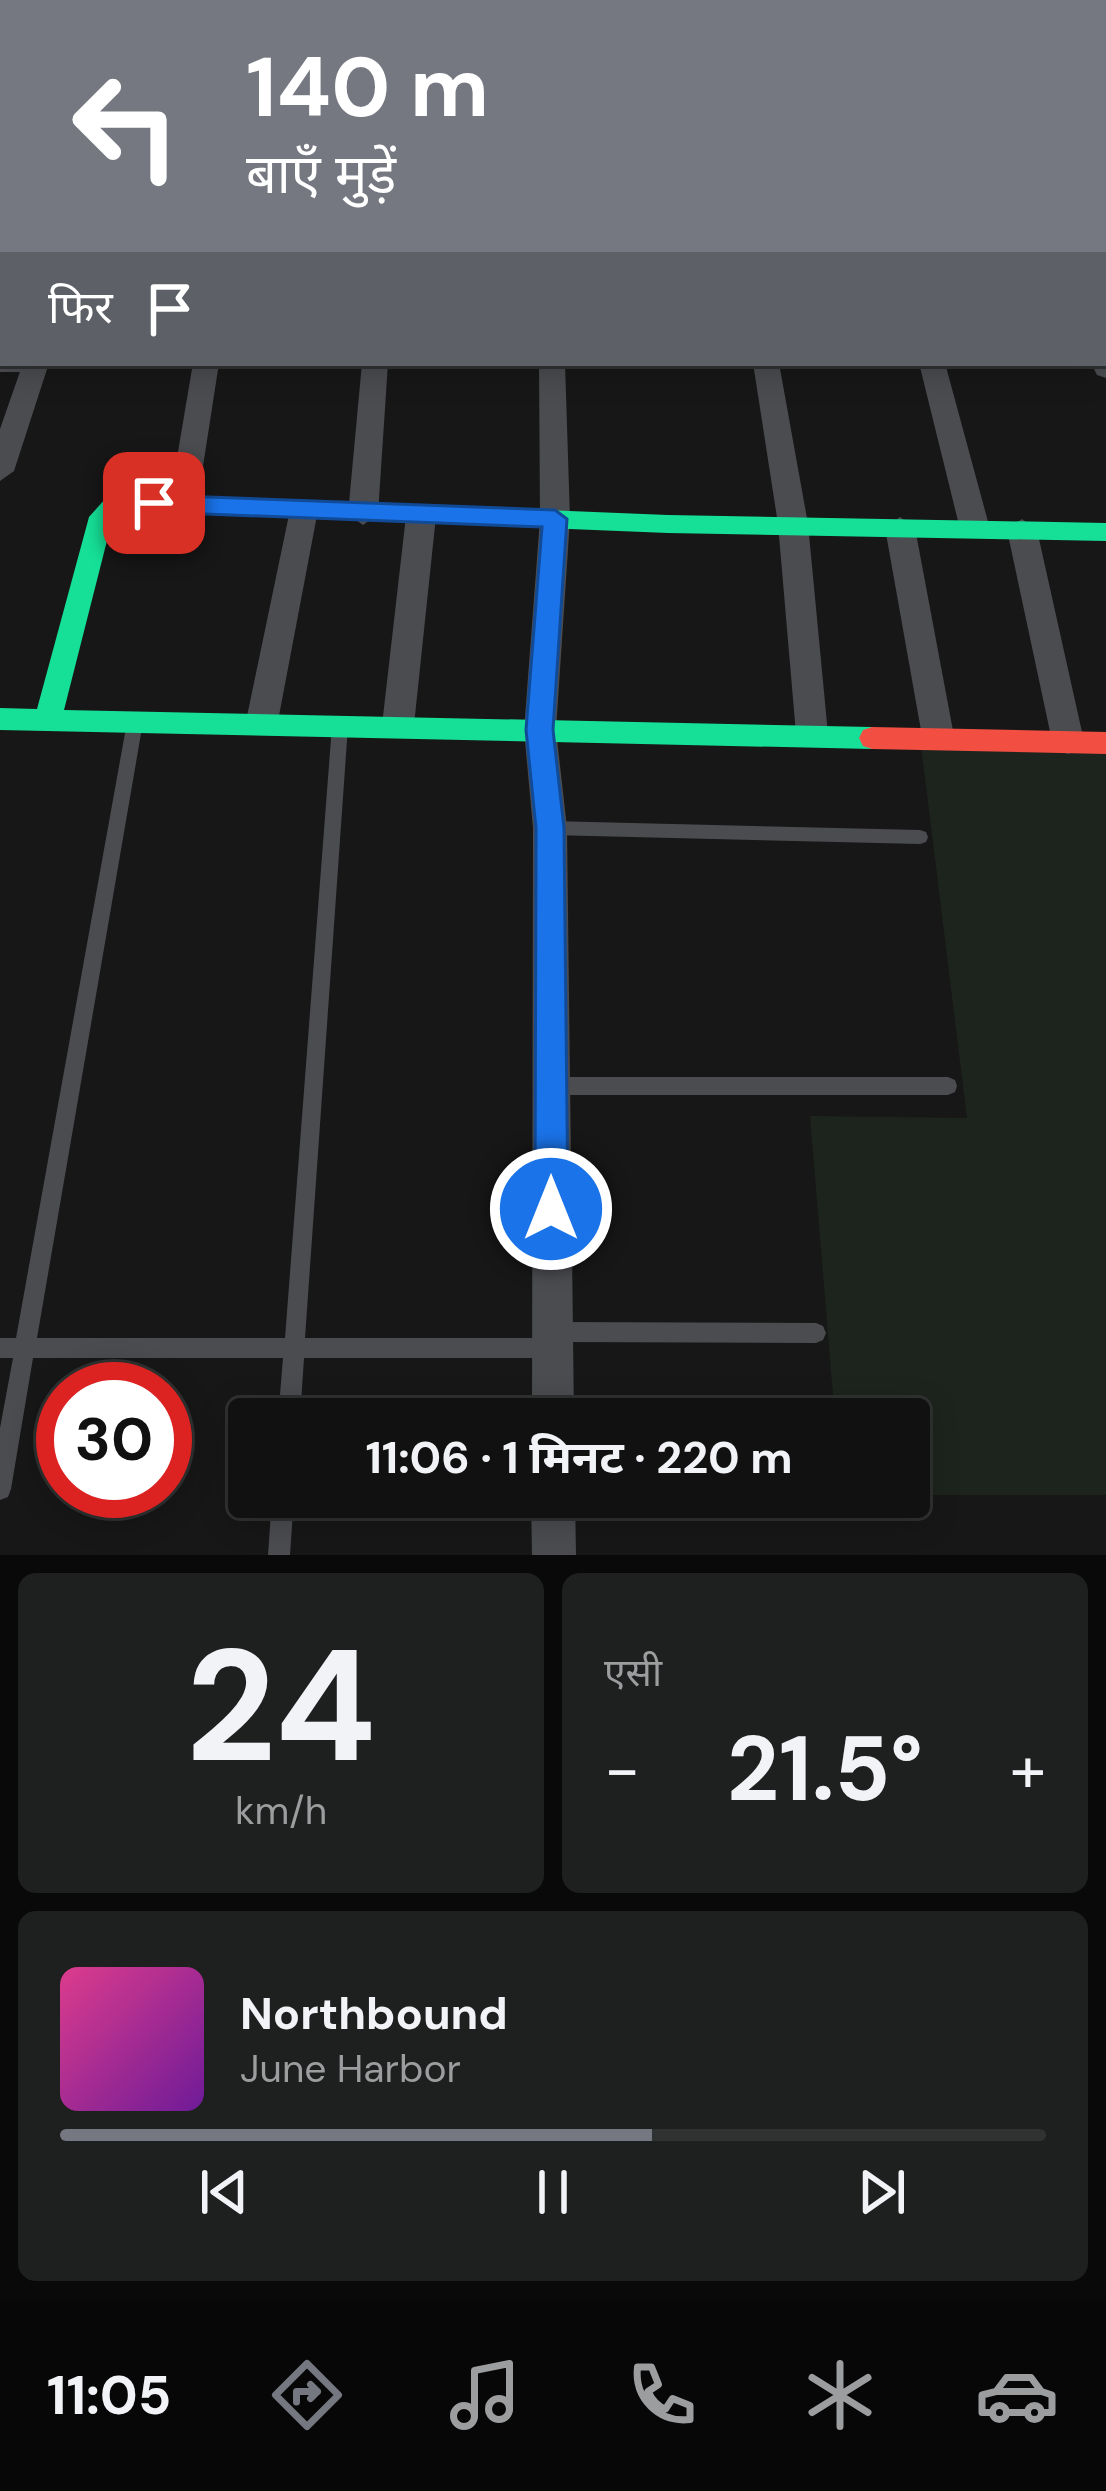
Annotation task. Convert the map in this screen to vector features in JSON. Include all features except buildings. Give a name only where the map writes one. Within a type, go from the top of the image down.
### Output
[{"type":"street","points":[[0,471],[36,366]]},
{"type":"street","points":[[182,505],[205,366]]},
{"type":"street","points":[[363,514],[375,366]]},
{"type":"street","points":[[552,366],[555,519],[539,730],[550,828],[553,1398]]},
{"type":"street","points":[[767,366],[793,524],[812,734]]},
{"type":"street","points":[[933,366],[974,529]]},
{"type":"street","points":[[48,719],[101,517],[114,504],[124,502],[421,516],[1106,532]]},
{"type":"street","points":[[262,722],[304,510]]},
{"type":"street","points":[[398,725],[421,516]]},
{"type":"street","points":[[900,528],[938,736]]},
{"type":"street","points":[[1022,530],[1068,741]]},
{"type":"street","points":[[0,719],[1106,743]]},
{"type":"street","points":[[554,1518],[554,1555]]},
{"type":"lane","points":[[0,1489],[135,722]]},
{"type":"lane","points":[[290,1398],[340,724]]},
{"type":"lane","points":[[550,828],[920,837]]},
{"type":"lane","points":[[551,1086],[947,1086]]},
{"type":"lane","points":[[0,1348],[293,1349],[816,1333]]},
{"type":"lane","points":[[280,1555],[283,1518]]},
{"type":"shaded area","points":[[920,737],[1106,743],[1106,1495],[930,1495],[930,1398],[833,1398],[810,1116],[967,1118]]},
{"type":"traffic: fast","points":[[48,719],[101,517],[114,504],[124,502],[668,524],[1106,532]]},
{"type":"traffic: fast","points":[[0,719],[872,738]]},
{"type":"traffic: jam","points":[[872,738],[1106,743]]},
{"type":"route","points":[[154,503],[555,519],[539,730],[550,828],[551,1209]]}]
